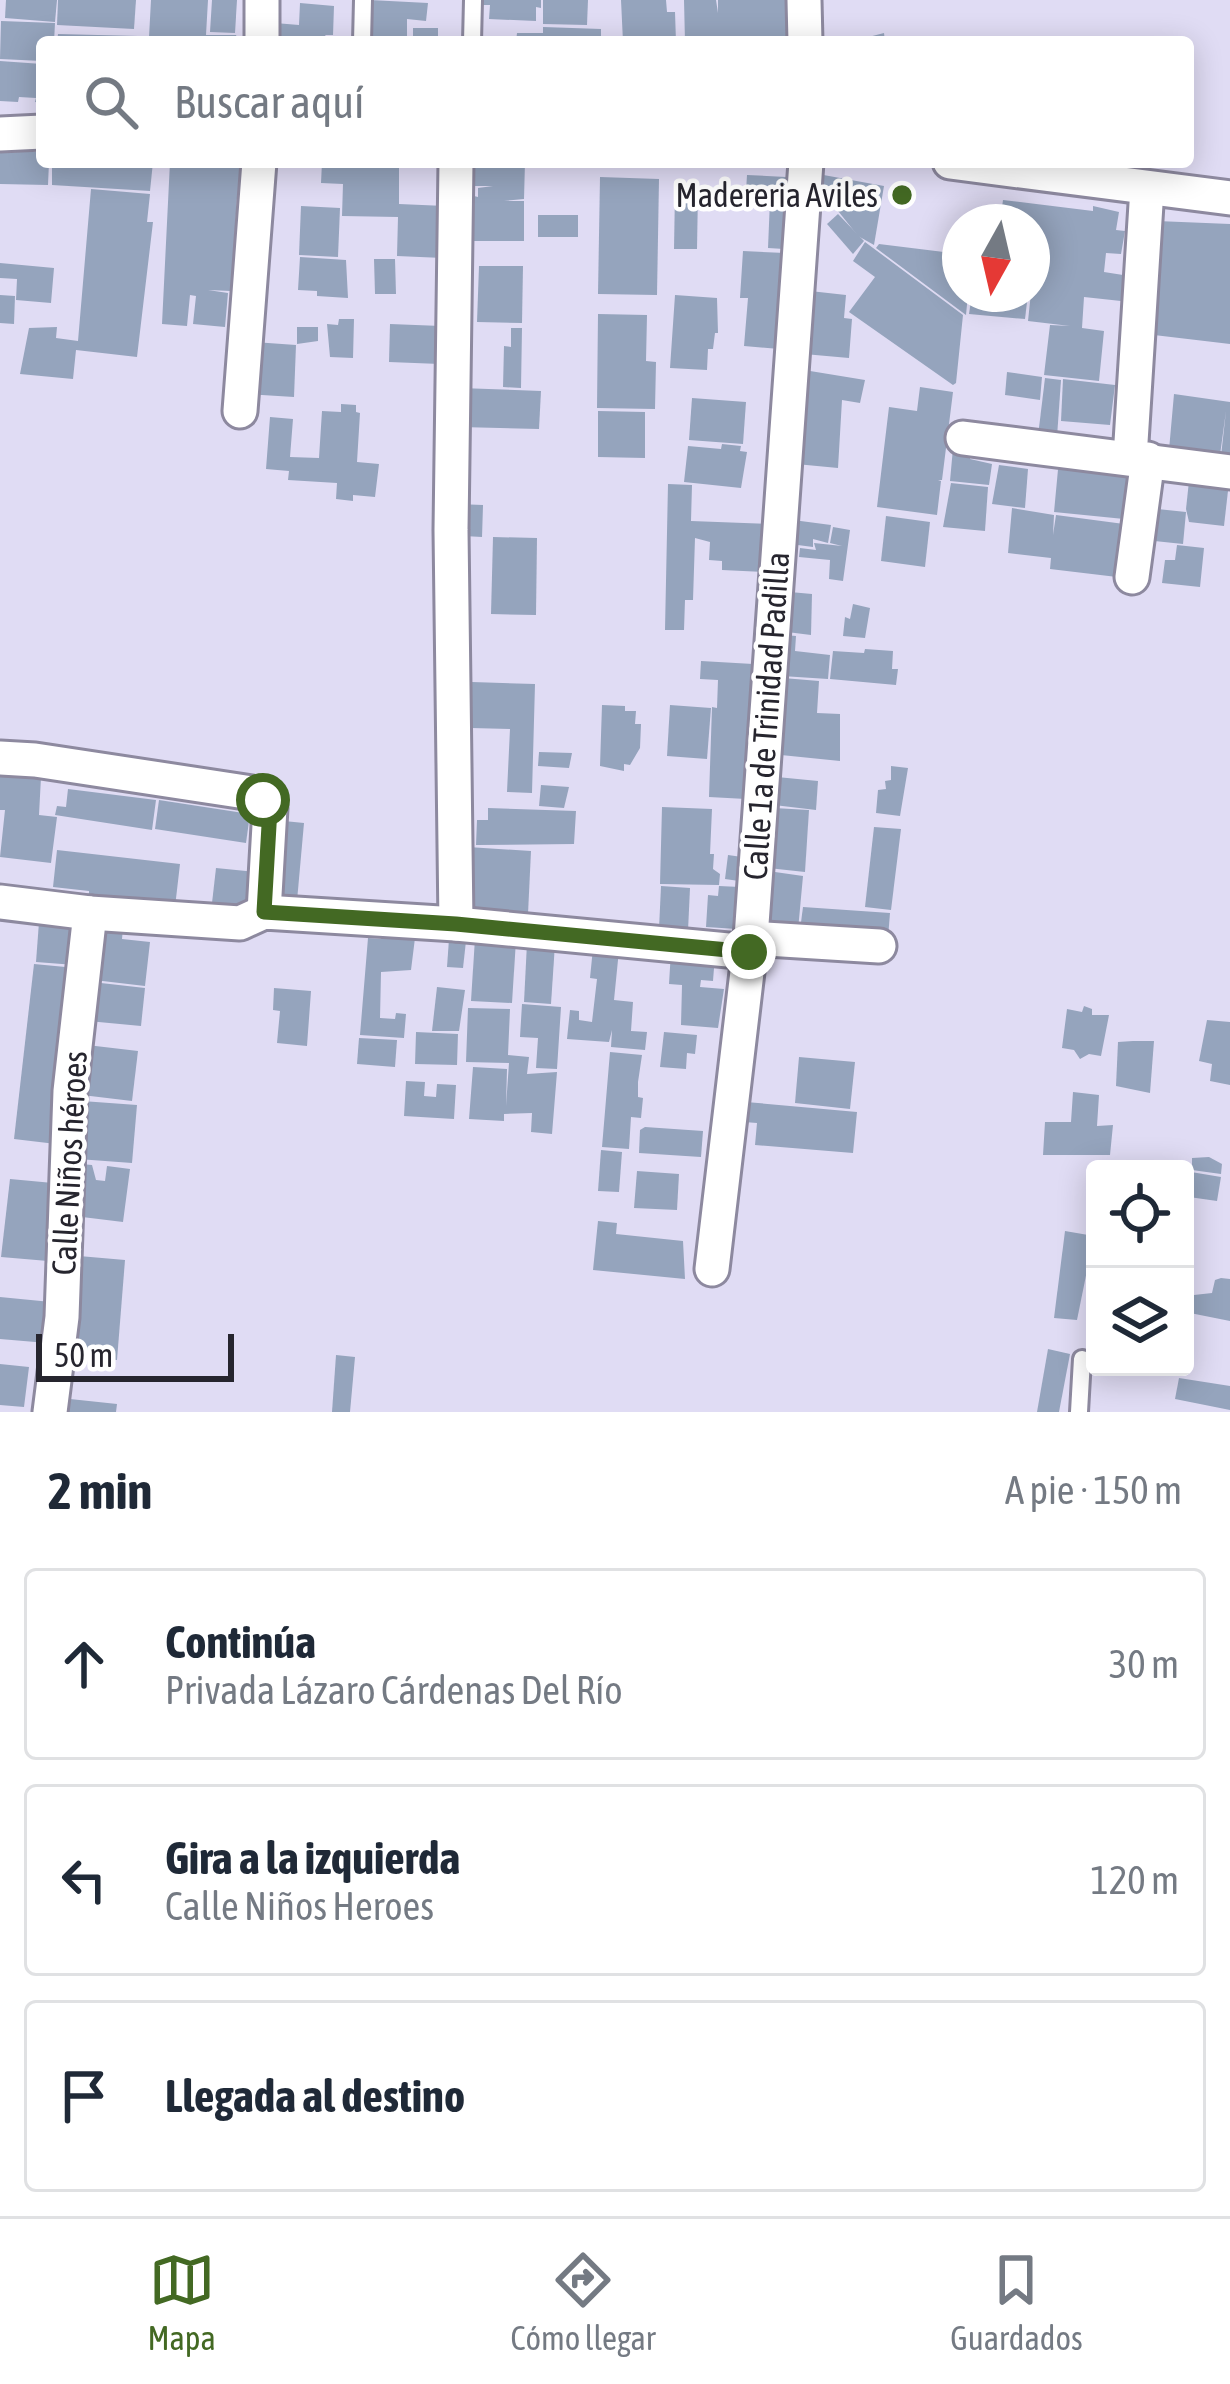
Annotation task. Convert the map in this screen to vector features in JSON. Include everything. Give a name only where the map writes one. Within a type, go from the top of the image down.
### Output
[{"type":"street","points":[[262,0],[262,36]]},
{"type":"street","points":[[804,0],[805,36]]},
{"type":"street","points":[[0,134],[36,132]]},
{"type":"street","points":[[240,412],[259,168]]},
{"type":"street","points":[[456,168],[451,530],[456,924]]},
{"type":"street","name":"Calle 1a de Trinidad Padilla","points":[[712,1269],[750,945],[806,168]]},
{"type":"street","points":[[995,168],[1230,198]]},
{"type":"street","points":[[1132,577],[1147,188]]},
{"type":"street","points":[[963,438],[1230,472]]},
{"type":"street","points":[[0,758],[251,793],[270,808],[264,912]]},
{"type":"street","points":[[0,902],[239,923],[264,912],[750,945],[879,946]]},
{"type":"street","name":"Calle Niños héroes","points":[[50,1412],[62,1317],[70,1091],[90,913]]},
{"type":"lane","points":[[362,36],[363,0]]},
{"type":"lane","points":[[472,36],[473,0]]},
{"type":"lane","points":[[1079,1412],[1082,1359]]},
{"type":"building","points":[[6,0],[57,0],[55,22],[5,18]]},
{"type":"building","points":[[58,0],[136,0],[134,29],[57,25]]},
{"type":"building","points":[[151,0],[208,0],[206,35],[236,36],[149,36]]},
{"type":"building","points":[[212,0],[237,0],[235,33],[210,32]]},
{"type":"building","points":[[370,0],[428,3],[426,21],[407,19],[407,36],[369,36]]},
{"type":"building","points":[[482,0],[541,0],[541,8],[536,7],[536,21],[489,19],[490,5],[482,5]]},
{"type":"building","points":[[543,0],[588,0],[587,25],[543,24]]},
{"type":"building","points":[[621,0],[666,0],[667,12],[675,12],[676,36],[623,36]]},
{"type":"building","points":[[684,0],[716,0],[718,13],[718,0],[791,0],[790,36],[685,36]]},
{"type":"building","points":[[300,3],[334,6],[333,35],[274,36],[275,23],[299,25]]},
{"type":"building","points":[[1,21],[55,23],[54,36],[36,36],[36,61],[0,59]]},
{"type":"building","points":[[543,27],[601,29],[601,36],[517,36],[543,33]]},
{"type":"building","points":[[413,28],[438,28],[438,36],[413,36]]},
{"type":"building","points":[[0,61],[36,64],[36,98],[0,101]]},
{"type":"building","points":[[0,151],[36,152],[36,168],[49,168],[48,185],[0,184]]},
{"type":"building","points":[[52,168],[152,168],[150,191],[52,185]]},
{"type":"building","points":[[170,168],[249,168],[246,199],[237,198],[231,291],[208,290],[228,293],[225,327],[193,324],[196,296],[190,295],[187,326],[162,324]]},
{"type":"building","points":[[322,168],[399,168],[399,204],[445,206],[443,258],[397,256],[398,217],[342,216],[343,184],[321,183]]},
{"type":"building","points":[[464,168],[525,168],[524,199],[504,201],[524,201],[524,241],[473,241],[474,196],[478,197],[478,188],[493,186],[463,186]]},
{"type":"building","points":[[807,172],[884,186],[874,245],[858,236]]},
{"type":"building","points":[[747,175],[786,177],[785,195],[746,192]]},
{"type":"building","points":[[600,177],[659,179],[657,295],[598,294]]},
{"type":"building","points":[[91,189],[150,194],[147,222],[153,222],[137,357],[76,350],[73,379],[20,374],[29,328],[57,327],[56,338],[78,341]]},
{"type":"building","points":[[675,191],[698,192],[697,249],[674,249]]},
{"type":"building","points":[[770,200],[786,201],[784,249],[768,248]]},
{"type":"building","points":[[301,206],[340,208],[338,257],[299,255]]},
{"type":"building","points":[[1050,206],[1093,211],[1093,206],[1119,212],[1116,230],[1125,231],[1121,254],[1106,253],[1104,272],[1123,275],[1121,301],[1084,297],[1082,328],[1104,331],[1099,381],[1044,375],[1050,325],[1070,326],[1028,321],[1029,312],[1050,312]]},
{"type":"building","points":[[838,214],[864,241],[853,254],[827,224]]},
{"type":"building","points":[[538,215],[578,215],[578,237],[538,237]]},
{"type":"building","points":[[1157,221],[1230,224],[1230,344],[1154,335]]},
{"type":"building","points":[[865,242],[942,299],[942,312],[963,315],[956,383],[849,312],[875,277],[853,261]]},
{"type":"building","points":[[879,244],[942,252],[942,297],[876,248]]},
{"type":"building","points":[[743,251],[785,253],[779,349],[744,346],[748,298],[740,298]]},
{"type":"building","points":[[300,257],[346,260],[348,298],[298,290]]},
{"type":"building","points":[[374,259],[395,259],[396,294],[375,294]]},
{"type":"building","points":[[0,263],[54,268],[51,303],[16,300],[17,279],[0,278]]},
{"type":"building","points":[[479,266],[523,266],[522,323],[477,322]]},
{"type":"building","points":[[810,291],[846,295],[844,318],[852,319],[849,358],[804,354]]},
{"type":"building","points":[[0,295],[15,296],[14,324],[0,323]]},
{"type":"building","points":[[675,295],[717,298],[718,333],[713,349],[708,349],[707,370],[670,368]]},
{"type":"building","points":[[969,312],[1026,312],[1025,319]]},
{"type":"building","points":[[598,314],[647,315],[646,361],[656,362],[655,409],[597,408]]},
{"type":"building","points":[[339,319],[354,319],[353,358],[330,357],[327,324],[338,325]]},
{"type":"building","points":[[390,324],[441,326],[440,364],[389,362]]},
{"type":"building","points":[[297,327],[318,327],[318,341],[297,344]]},
{"type":"building","points":[[511,328],[522,328],[521,388],[503,387],[504,346],[511,347]]},
{"type":"building","points":[[254,342],[296,345],[294,397],[248,394]]},
{"type":"building","points":[[804,370],[865,380],[860,403],[842,400],[838,468],[796,464]]},
{"type":"building","points":[[1007,372],[1042,377],[1040,400],[1005,395]]},
{"type":"building","points":[[1045,378],[1061,380],[1057,437],[1038,436]]},
{"type":"building","points":[[1063,379],[1115,385],[1110,425],[1061,421]]},
{"type":"building","points":[[920,387],[953,392],[937,515],[877,507],[889,407],[917,411]]},
{"type":"building","points":[[460,388],[541,391],[539,429],[460,427]]},
{"type":"building","points":[[1174,394],[1230,402],[1230,457],[1221,456],[1226,411],[1220,455],[1169,450]]},
{"type":"building","points":[[692,398],[746,402],[743,444],[689,440]]},
{"type":"building","points":[[341,404],[356,405],[360,413],[357,462],[379,464],[375,497],[336,499],[337,483],[288,480],[289,471],[266,469],[270,417],[293,419],[290,457],[319,458],[322,411],[341,412]]},
{"type":"building","points":[[598,411],[645,412],[645,458],[598,457]]},
{"type":"building","points":[[722,444],[741,446],[740,451],[747,452],[741,488],[684,482],[688,446],[721,449]]},
{"type":"building","points":[[953,448],[972,451],[970,459],[992,464],[989,485],[950,481]]},
{"type":"building","points":[[1059,459],[1130,468],[1124,519],[1054,512]]},
{"type":"building","points":[[999,465],[1028,469],[1025,508],[992,504]]},
{"type":"building","points":[[1189,481],[1229,482],[1224,526],[1189,522]]},
{"type":"building","points":[[951,483],[988,487],[985,531],[943,527]]},
{"type":"building","points":[[668,484],[692,485],[691,521],[768,524],[766,572],[722,570],[722,561],[709,560],[710,542],[695,538],[693,600],[685,600],[684,630],[665,630]]},
{"type":"building","points":[[457,504],[483,505],[482,537],[464,536]]},
{"type":"building","points":[[1012,508],[1054,515],[1053,535],[1056,515],[1124,524],[1117,577],[1050,569],[1051,558],[1008,553]]},
{"type":"building","points":[[1148,508],[1186,512],[1183,544],[1145,540]]},
{"type":"building","points":[[886,516],[930,522],[925,567],[881,561]]},
{"type":"building","points":[[793,520],[831,525],[828,543],[813,539],[813,547],[790,544]]},
{"type":"building","points":[[833,527],[850,530],[843,581],[829,579],[830,560],[799,557],[800,548],[816,550],[814,543],[842,546],[830,543]]},
{"type":"building","points":[[493,537],[537,538],[536,615],[491,614]]},
{"type":"building","points":[[1177,545],[1204,548],[1200,587],[1162,583],[1165,560],[1175,560]]},
{"type":"building","points":[[790,592],[812,594],[811,635],[787,632]]},
{"type":"building","points":[[853,604],[870,608],[865,638],[843,636],[845,617],[850,619]]},
{"type":"building","points":[[785,635],[796,636],[795,651],[830,655],[828,679],[782,676]]},
{"type":"building","points":[[865,649],[893,651],[896,685],[830,679],[833,651],[864,653]]},
{"type":"building","points":[[701,661],[753,664],[746,799],[709,797],[712,707],[717,708],[718,680],[700,679]]},
{"type":"building","points":[[783,678],[819,681],[817,713],[840,714],[840,761],[781,755]]},
{"type":"building","points":[[472,682],[535,684],[532,793],[507,792],[510,729],[471,728]]},
{"type":"building","points":[[602,705],[636,711],[635,724],[641,724],[640,748],[630,765],[624,764],[624,771],[600,766]]},
{"type":"building","points":[[670,705],[711,708],[707,759],[667,756]]},
{"type":"building","points":[[539,752],[572,753],[569,768],[538,766]]},
{"type":"building","points":[[891,766],[908,768],[900,816],[876,813],[878,790],[886,789],[885,781],[891,780]]},
{"type":"building","points":[[0,774],[41,777],[39,815],[57,817],[51,863],[0,857],[5,810],[0,810]]},
{"type":"building","points":[[777,777],[818,781],[816,810],[774,805]]},
{"type":"building","points":[[541,785],[569,787],[564,808],[539,806]]},
{"type":"building","points":[[68,789],[156,800],[152,830],[55,815],[57,806],[66,807]]},
{"type":"building","points":[[159,800],[250,814],[246,843],[155,829]]},
{"type":"building","points":[[662,807],[712,809],[710,854],[714,854],[713,869],[720,874],[719,885],[660,884]]},
{"type":"building","points":[[488,808],[576,811],[574,844],[476,845],[477,820],[488,820]]},
{"type":"building","points":[[774,808],[809,810],[805,872],[768,868]]},
{"type":"building","points":[[284,821],[304,823],[297,901],[277,899]]},
{"type":"building","points":[[874,827],[901,829],[891,910],[865,907]]},
{"type":"building","points":[[468,847],[531,851],[528,914],[464,917]]},
{"type":"building","points":[[57,850],[180,864],[175,907],[89,897],[89,891],[53,887]]},
{"type":"building","points":[[728,855],[742,857],[739,881],[725,879]]},
{"type":"building","points":[[216,868],[256,872],[253,908],[212,903]]},
{"type":"building","points":[[768,871],[803,876],[798,930],[765,928]]},
{"type":"building","points":[[661,886],[690,888],[688,931],[659,929]]},
{"type":"building","points":[[719,886],[740,887],[737,929],[706,927],[708,895],[718,896]]},
{"type":"building","points":[[803,907],[890,913],[888,938],[800,930]]},
{"type":"building","points":[[39,922],[79,926],[75,965],[36,962]]},
{"type":"building","points":[[100,926],[123,928],[122,939],[150,942],[145,986],[94,980]]},
{"type":"building","points":[[382,934],[415,938],[411,970],[381,972],[380,1018],[406,1014],[404,1038],[360,1035],[368,938],[381,939]]},
{"type":"building","points":[[475,938],[516,940],[512,1003],[471,1001]]},
{"type":"building","points":[[449,939],[466,941],[463,968],[447,967]]},
{"type":"building","points":[[527,943],[555,944],[551,1004],[524,1002]]},
{"type":"building","points":[[593,948],[619,950],[614,1000],[633,1002],[631,1031],[647,1032],[645,1050],[611,1047],[612,1030],[609,1042],[567,1039],[570,1010],[579,1011],[579,1020],[592,1022],[597,979],[590,978]]},
{"type":"building","points":[[671,951],[715,955],[713,981],[701,980],[700,987],[724,989],[718,1028],[681,1025],[682,985],[669,984]]},
{"type":"building","points":[[34,964],[76,968],[56,1144],[14,1139]]},
{"type":"building","points":[[92,982],[145,988],[141,1026],[88,1021]]},
{"type":"building","points":[[437,987],[465,990],[459,1031],[432,1031]]},
{"type":"building","points":[[274,988],[311,991],[307,1046],[277,1043],[280,1011],[273,1010]]},
{"type":"building","points":[[522,1004],[561,1007],[557,1069],[536,1068],[538,1038],[520,1037]]},
{"type":"building","points":[[1084,1006],[1092,1009],[1092,1015],[1109,1015],[1101,1056],[1089,1054],[1080,1059],[1074,1050],[1062,1048],[1067,1009],[1082,1012]]},
{"type":"building","points":[[468,1008],[510,1009],[508,1055],[529,1057],[527,1074],[557,1072],[552,1134],[531,1132],[532,1113],[504,1114],[504,1121],[469,1119],[473,1067],[507,1069],[506,1106],[509,1063],[466,1062]]},
{"type":"building","points":[[1207,1020],[1230,1022],[1230,1085],[1210,1081],[1212,1064],[1199,1061]]},
{"type":"building","points":[[416,1032],[458,1034],[457,1065],[415,1064]]},
{"type":"building","points":[[664,1032],[697,1035],[695,1054],[687,1053],[686,1069],[660,1067]]},
{"type":"building","points":[[359,1038],[397,1040],[395,1067],[357,1064]]},
{"type":"building","points":[[1154,1041],[1150,1093],[1116,1086],[1118,1042]]},
{"type":"building","points":[[87,1045],[138,1051],[132,1101],[82,1095]]},
{"type":"building","points":[[610,1052],[642,1055],[641,1118],[631,1117],[629,1149],[602,1147]]},
{"type":"building","points":[[799,1057],[855,1062],[850,1109],[795,1103]]},
{"type":"building","points":[[406,1081],[425,1082],[424,1096],[436,1097],[437,1084],[456,1085],[454,1119],[404,1116]]},
{"type":"building","points":[[1073,1092],[1099,1095],[1097,1126],[1113,1125],[1110,1155],[1043,1155],[1045,1122],[1071,1122]]},
{"type":"building","points":[[82,1101],[137,1105],[132,1163],[78,1159]]},
{"type":"building","points":[[746,1102],[857,1112],[853,1153],[755,1145],[757,1123],[744,1122]]},
{"type":"building","points":[[640,1130],[703,1131],[701,1157],[639,1153]]},
{"type":"building","points":[[601,1150],[622,1152],[619,1192],[598,1191]]},
{"type":"building","points":[[1209,1157],[1222,1164],[1221,1174],[1194,1170],[1192,1158]]},
{"type":"building","points":[[81,1164],[92,1165],[96,1180],[105,1181],[107,1166],[130,1169],[123,1222],[74,1216]]},
{"type":"building","points":[[637,1171],[679,1174],[677,1210],[634,1208]]},
{"type":"building","points":[[1194,1172],[1221,1177],[1217,1201],[1194,1198]]},
{"type":"building","points":[[10,1179],[53,1183],[48,1261],[1,1257]]},
{"type":"building","points":[[598,1221],[617,1223],[616,1234],[683,1241],[685,1279],[593,1270]]},
{"type":"building","points":[[1065,1231],[1086,1235],[1086,1276],[1077,1320],[1054,1318]]},
{"type":"building","points":[[79,1256],[125,1260],[117,1360],[71,1357]]},
{"type":"building","points":[[1230,1279],[1230,1321],[1194,1314],[1194,1295],[1212,1293],[1215,1280]]},
{"type":"building","points":[[0,1297],[51,1302],[47,1343],[0,1339]]},
{"type":"building","points":[[1048,1349],[1070,1354],[1059,1412],[1037,1412]]},
{"type":"building","points":[[336,1355],[355,1357],[350,1412],[332,1412]]},
{"type":"building","points":[[0,1364],[29,1367],[24,1407],[0,1405]]},
{"type":"building","points":[[1179,1378],[1230,1386],[1230,1410],[1175,1399]]},
{"type":"building","points":[[70,1399],[117,1404],[116,1412],[68,1412]]},
{"type":"place","name":"Madereria Aviles","points":[[902,195]]},
{"type":"route","points":[[263,800],[270,808],[264,912],[456,924],[749,952]]}]
